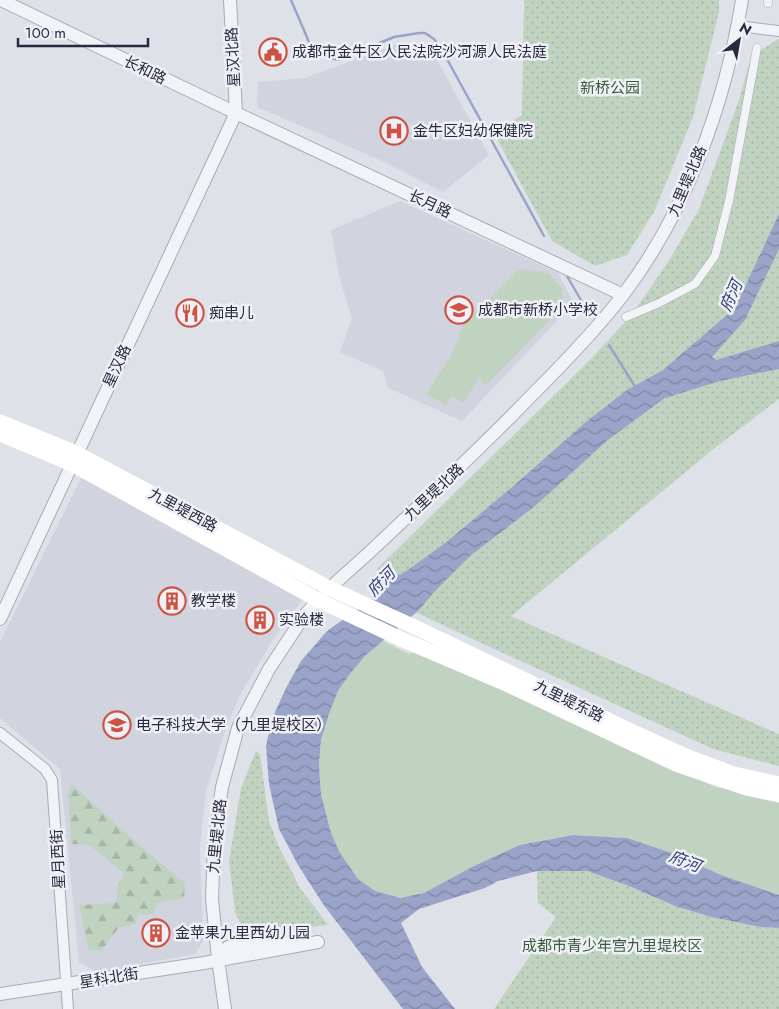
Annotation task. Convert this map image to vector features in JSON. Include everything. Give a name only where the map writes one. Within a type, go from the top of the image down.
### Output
[{"type":"main road","name":"九里堤西路","points":[[0,422],[329,588],[365,603]]},
{"type":"main road","points":[[0,434],[74,459],[318,600],[401,639],[502,682],[678,765],[746,788],[779,795]]},
{"type":"main road","name":"九里堤东路","points":[[365,603],[688,757],[734,774],[779,784]]},
{"type":"street","name":"长和路","points":[[1,0],[236,113]]},
{"type":"street","name":"星汉北路","points":[[230,0],[236,113]]},
{"type":"street","name":"九里堤北路","points":[[225,1009],[212,899],[214,843],[222,787],[238,728],[269,669],[304,616],[318,600],[489,440],[576,350],[623,295],[664,234],[694,172],[722,88],[738,26],[742,0]]},
{"type":"street","points":[[738,26],[779,31]]},
{"type":"street","points":[[626,317],[695,284],[715,256],[729,200],[757,48]]},
{"type":"street","name":"长月路","points":[[236,113],[623,295]]},
{"type":"street","name":"星汉路","points":[[0,619],[236,113]]},
{"type":"street","name":"星月西街","points":[[0,733],[45,769],[52,780],[68,1009]]},
{"type":"street","name":"星科北街","points":[[0,994],[204,963],[255,952],[318,942],[298,937],[228,947],[218,959]]},
{"type":"shaded area","name":"金牛区妇幼保健院","points":[[400,43],[430,47],[489,155],[443,192],[380,160],[257,107],[258,82],[305,78]]},
{"type":"shaded area","name":"成都市新桥小学校","points":[[400,201],[558,273],[574,303],[462,421],[388,388],[383,371],[340,352],[352,318],[339,276],[331,230]]},
{"type":"shaded area","name":"电子科技大学（九里堤校区）","points":[[83,474],[303,599],[274,638],[240,695],[225,731],[206,792],[200,847],[203,941],[195,954],[97,972],[79,962],[60,769],[0,718],[0,642]]},
{"type":"green space","name":"新桥公园","points":[[524,0],[719,0],[719,12],[693,117],[655,210],[627,255],[595,266],[552,241],[494,134],[522,115]]},
{"type":"green space","points":[[778,39],[779,399],[716,447],[511,616],[779,734],[779,766],[713,749],[377,594],[377,569],[590,360],[633,313],[670,259],[699,209],[739,100],[751,57]]},
{"type":"green space","points":[[519,269],[548,273],[562,288],[564,306],[486,385],[479,378],[463,403],[453,396],[446,405],[426,394],[452,354],[463,325]]},
{"type":"green space","points":[[383,641],[409,654],[418,651],[715,787],[779,798],[779,895],[721,875],[672,853],[627,838],[573,835],[520,845],[424,893],[400,898],[374,891],[358,879],[340,853],[331,833],[321,794],[319,765],[321,740],[338,691],[365,656]]},
{"type":"green space","points":[[256,751],[260,754],[269,821],[278,845],[300,888],[328,925],[306,928],[262,929],[241,925],[235,912],[229,861],[241,788]]},
{"type":"green space","points":[[72,784],[137,843],[185,883],[184,898],[157,903],[153,914],[138,915],[136,924],[119,927],[102,950],[89,951],[79,905],[116,903],[118,885],[125,874],[89,845],[71,844],[68,793]]},
{"type":"green space","name":"成都市青少年宫九里堤校区","points":[[537,871],[587,871],[629,886],[675,906],[711,917],[760,927],[779,928],[779,1009],[494,1009],[556,917],[538,903]]},
{"type":"water","name":"府河","points":[[779,214],[779,249],[745,320],[712,357],[716,360],[779,341],[779,369],[720,381],[665,398],[609,439],[535,506],[470,556],[418,611],[365,656],[350,674],[338,691],[329,714],[321,740],[319,765],[321,794],[331,833],[340,853],[358,879],[375,891],[400,898],[424,893],[472,867],[520,845],[573,835],[627,838],[672,853],[721,875],[779,895],[779,928],[760,927],[711,917],[675,906],[629,886],[587,871],[537,871],[498,881],[485,888],[419,909],[401,923],[422,967],[455,1009],[403,1009],[323,904],[298,865],[279,829],[269,784],[266,746],[272,719],[286,688],[301,661],[327,631],[376,596],[384,577],[402,574],[444,544],[587,421],[627,390],[663,370],[735,308]]},
{"type":"waterway","points":[[291,0],[312,49],[322,56],[339,60],[394,37],[419,33],[425,33],[434,39],[442,50],[544,236]]},
{"type":"waterway","points":[[567,276],[582,302]]},
{"type":"waterway","points":[[609,345],[636,388]]},
{"type":"place","name":"成都市金牛区人民法院沙河源人民法庭","points":[[273,52]]},
{"type":"place","name":"金牛区妇幼保健院","points":[[394,131]]},
{"type":"place","name":"成都市新桥小学校","points":[[459,310]]},
{"type":"place","name":"痴串儿","points":[[190,313]]},
{"type":"place","name":"教学楼","points":[[172,601]]},
{"type":"place","name":"实验楼","points":[[260,620]]},
{"type":"place","name":"电子科技大学（九里堤校区）","points":[[117,725]]},
{"type":"place","name":"金苹果九里西幼儿园","points":[[156,933]]}]
